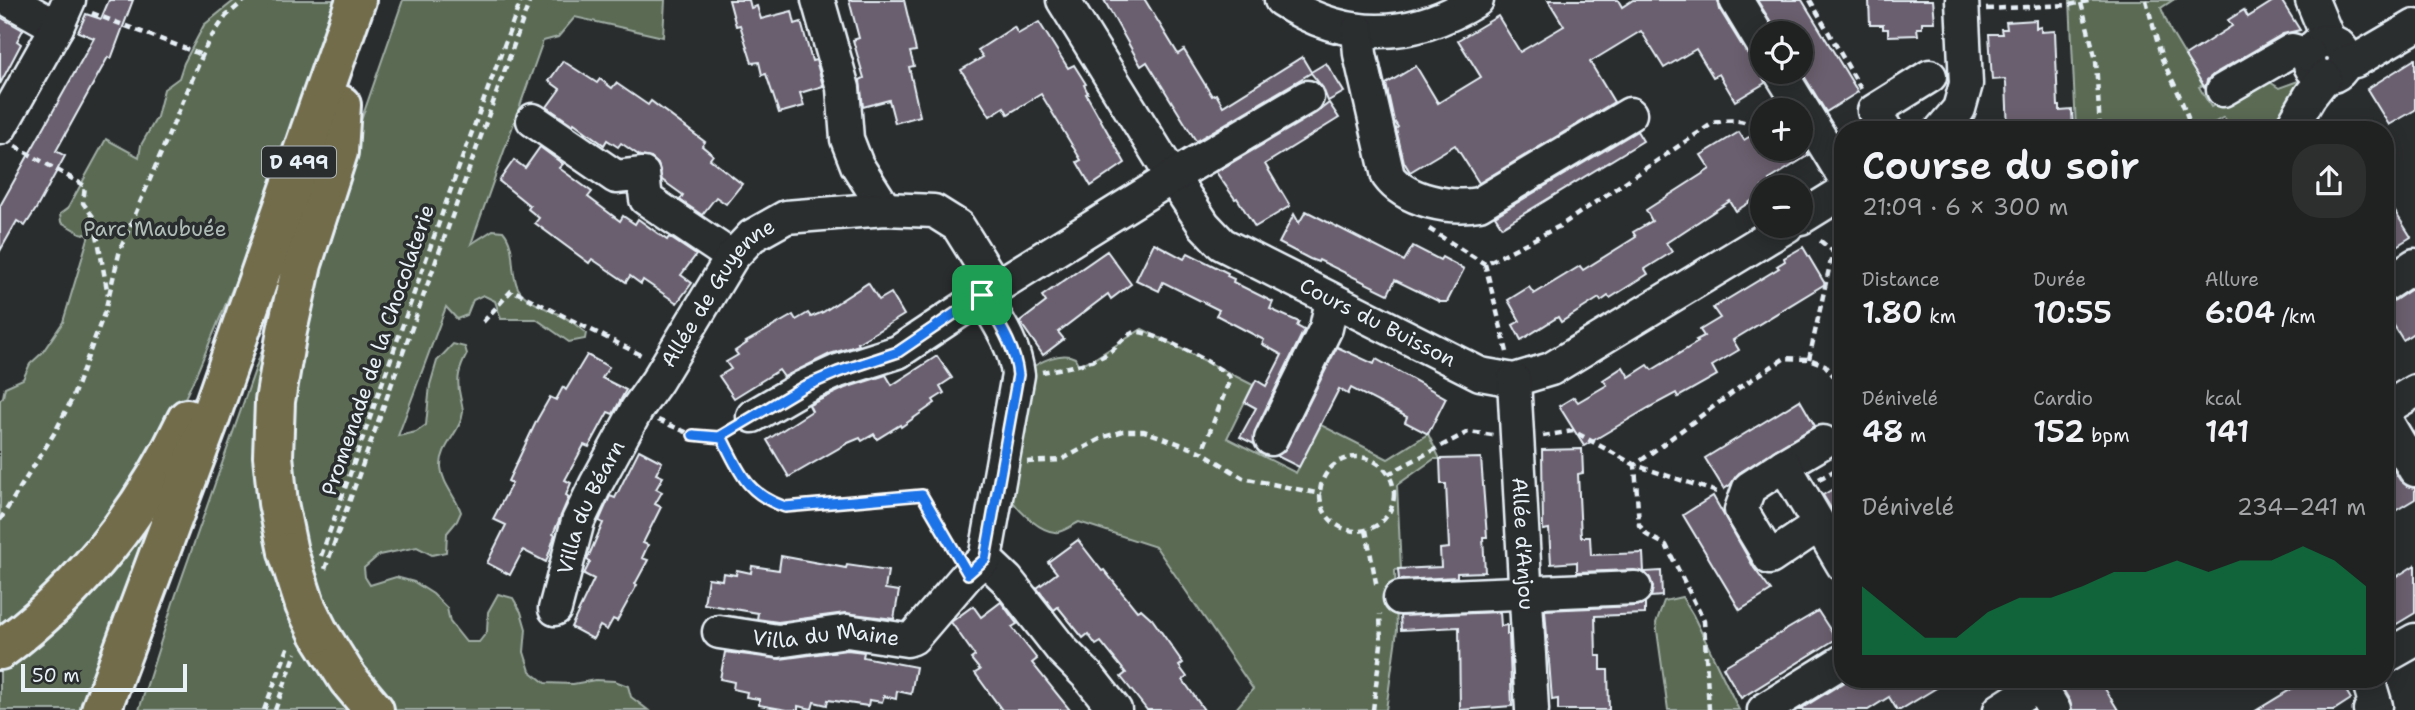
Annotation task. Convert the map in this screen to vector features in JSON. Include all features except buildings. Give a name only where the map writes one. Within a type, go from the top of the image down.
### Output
[{"type":"highway","name":"D 499","points":[[243,325],[356,0]]},
{"type":"highway","points":[[125,710],[378,0]]},
{"type":"highway","points":[[341,105],[338,152],[302,264],[287,331],[275,401],[273,456],[278,503],[303,557],[304,638],[348,679],[373,710]]},
{"type":"highway","points":[[0,650],[50,608],[88,570],[127,522],[171,454],[215,359],[243,325]]},
{"type":"highway","points":[[101,710],[181,500],[243,325]]},
{"type":"street","points":[[6,136],[64,10],[9,0]]},
{"type":"street","points":[[818,0],[843,88],[847,138],[857,164],[885,209]]},
{"type":"street","name":"Cours du Buisson","points":[[1052,0],[1204,225],[1222,244],[1462,366],[1488,376],[1514,380],[1551,369],[1779,238]]},
{"type":"street","points":[[1282,0],[1318,20],[1358,30],[1382,32],[1412,16],[1449,16],[1477,0]]},
{"type":"street","points":[[1736,0],[1750,23]]},
{"type":"street","points":[[2295,121],[2327,59],[2312,0]]},
{"type":"street","points":[[1949,121],[1959,109],[1966,84],[1963,5]]},
{"type":"street","points":[[2223,90],[2292,50],[2327,59],[2355,61],[2415,26]]},
{"type":"street","points":[[1358,30],[1360,54],[1388,176],[1400,189],[1439,204],[1454,207],[1479,204],[1630,114]]},
{"type":"street","points":[[1880,120],[1930,76]]},
{"type":"street","points":[[1775,90],[1834,179]]},
{"type":"street","points":[[753,416],[803,387],[898,352],[989,291],[1307,97]]},
{"type":"street","points":[[533,120],[616,177],[643,174],[646,199],[732,257]]},
{"type":"street","points":[[1813,158],[1834,181]]},
{"type":"street","name":"Cours du Buisson","points":[[1813,214],[1834,194]]},
{"type":"street","name":"Allée de Guyenne","points":[[644,413],[657,381],[732,257],[752,236],[786,218],[885,209],[934,211],[958,226],[989,291],[1017,361],[1018,375],[1002,461],[977,567]]},
{"type":"street","points":[[2394,278],[2415,265]]},
{"type":"street","points":[[1271,439],[1326,328],[1332,301]]},
{"type":"street","name":"Allée d'Anjou","points":[[1514,380],[1532,710]]},
{"type":"street","points":[[2394,404],[2415,391]]},
{"type":"street","name":"Villa du Béarn","points":[[555,609],[578,521],[644,413]]},
{"type":"street","points":[[2394,434],[2415,470]]},
{"type":"street","points":[[1819,524],[1775,567],[1741,510],[1749,488],[1823,442]]},
{"type":"street","points":[[1784,465],[1834,550]]},
{"type":"street","points":[[977,567],[1007,580],[1062,650],[1089,677],[1115,710]]},
{"type":"street","name":"Villa du Maine","points":[[719,632],[778,641],[847,631],[907,640],[913,638],[977,567]]},
{"type":"street","points":[[1386,603],[1525,592],[1635,588]]},
{"type":"street","points":[[2394,652],[2415,640]]},
{"type":"street","points":[[1764,710],[1834,667]]},
{"type":"street","points":[[2370,710],[2376,706],[2371,688]]},
{"type":"street","points":[[2000,710],[2043,691]]},
{"type":"path","points":[[0,520],[55,432],[72,399],[108,299],[120,250],[202,55],[226,16],[245,0]]},
{"type":"path","name":"Promenade de la Chocolaterie","points":[[303,557],[458,171],[521,0]]},
{"type":"path","points":[[323,576],[530,0]]},
{"type":"path","points":[[1810,0],[1880,120]]},
{"type":"path","points":[[1963,5],[2081,3],[2093,0]]},
{"type":"path","points":[[2146,0],[2162,59],[2189,121]]},
{"type":"path","points":[[2081,3],[2096,60],[2099,121]]},
{"type":"path","points":[[64,10],[202,55]]},
{"type":"path","points":[[1514,380],[1485,264],[1560,226],[1713,123],[1730,119],[1750,124]]},
{"type":"path","points":[[6,136],[85,186],[83,203],[94,218],[108,299]]},
{"type":"path","points":[[1809,359],[1833,251],[1813,236]]},
{"type":"path","points":[[483,322],[512,290],[646,358],[657,381]]},
{"type":"path","points":[[1018,375],[1047,371],[1097,358],[1111,351],[1134,332],[1153,335],[1229,376],[1202,452]]},
{"type":"path","points":[[1635,465],[1740,387],[1786,358],[1809,359],[1825,365],[1834,376]]},
{"type":"path","points":[[644,413],[693,435],[722,438],[747,485],[768,501],[785,507],[922,495],[977,567]]},
{"type":"path","points":[[693,435],[719,437],[753,416]]},
{"type":"path","points":[[1002,461],[1061,460],[1104,436],[1123,431],[1144,431],[1202,452],[1243,478],[1321,494]]},
{"type":"path","points":[[1538,437],[1573,431],[1635,465],[1743,502]]},
{"type":"path","points":[[1388,474],[1468,432],[1498,436]]},
{"type":"path","points":[[1363,458],[1381,466],[1388,474],[1393,485],[1392,508],[1377,526],[1366,530],[1344,529],[1327,515],[1321,494],[1327,474],[1342,461],[1363,458]]},
{"type":"path","points":[[1635,465],[1639,525],[1647,535],[1666,545],[1704,621],[1709,710]]},
{"type":"path","points":[[1366,530],[1386,603],[1373,710]]},
{"type":"path","points":[[264,710],[304,638]]},
{"type":"path","points":[[275,710],[304,638]]},
{"type":"green space","name":"Parc Maubuée","points":[[235,0],[348,0],[251,244],[172,425],[84,553],[0,630],[0,400],[5,387],[23,379],[30,364],[42,353],[63,322],[89,235],[61,222],[60,214],[68,208],[106,139],[139,157],[141,145],[157,117],[164,89],[179,78],[204,25]]},
{"type":"green space","points":[[403,0],[665,0],[663,37],[575,17],[558,37],[543,41],[471,244],[493,230],[503,231],[510,244],[518,288],[532,302],[573,322],[586,333],[585,339],[569,342],[536,319],[501,319],[495,301],[483,295],[473,300],[467,315],[457,319],[446,307],[398,436],[416,432],[426,425],[430,385],[437,361],[453,344],[465,347],[467,354],[458,379],[463,412],[459,426],[444,452],[441,467],[444,479],[461,512],[447,533],[446,552],[432,555],[417,547],[379,555],[364,568],[370,585],[396,577],[414,582],[433,594],[447,608],[450,622],[466,642],[479,642],[487,632],[488,612],[498,594],[513,598],[526,629],[524,652],[530,671],[545,683],[615,681],[628,686],[631,697],[648,710],[139,710],[173,603],[269,330],[291,501],[288,387],[355,138]]},
{"type":"green space","points":[[2070,0],[2173,0],[2161,8],[2171,32],[2203,85],[2199,87],[2211,107],[2265,79],[2279,88],[2298,81],[2300,87],[2278,121],[2226,121],[2224,117],[2217,121],[2076,121]]},
{"type":"green space","points":[[1142,329],[1253,385],[1227,438],[1296,473],[1321,425],[1388,459],[1428,434],[1440,459],[1434,459],[1397,485],[1401,569],[1395,570],[1397,630],[1386,710],[1235,710],[1253,689],[1156,547],[1079,522],[1052,532],[1032,521],[1011,499],[1034,366],[1060,356],[1075,358],[1078,364],[1092,360]]},
{"type":"green space","points":[[168,475],[128,614],[82,710],[0,710],[0,659]]},
{"type":"green space","points":[[1682,597],[1739,710],[1668,710],[1656,623],[1664,601]]},
{"type":"route","points":[[982,295],[1012,348],[1018,375],[985,559],[968,574],[922,495],[785,507],[768,501],[747,485],[722,438],[693,435],[719,437],[803,387],[898,352],[982,295]]}]
